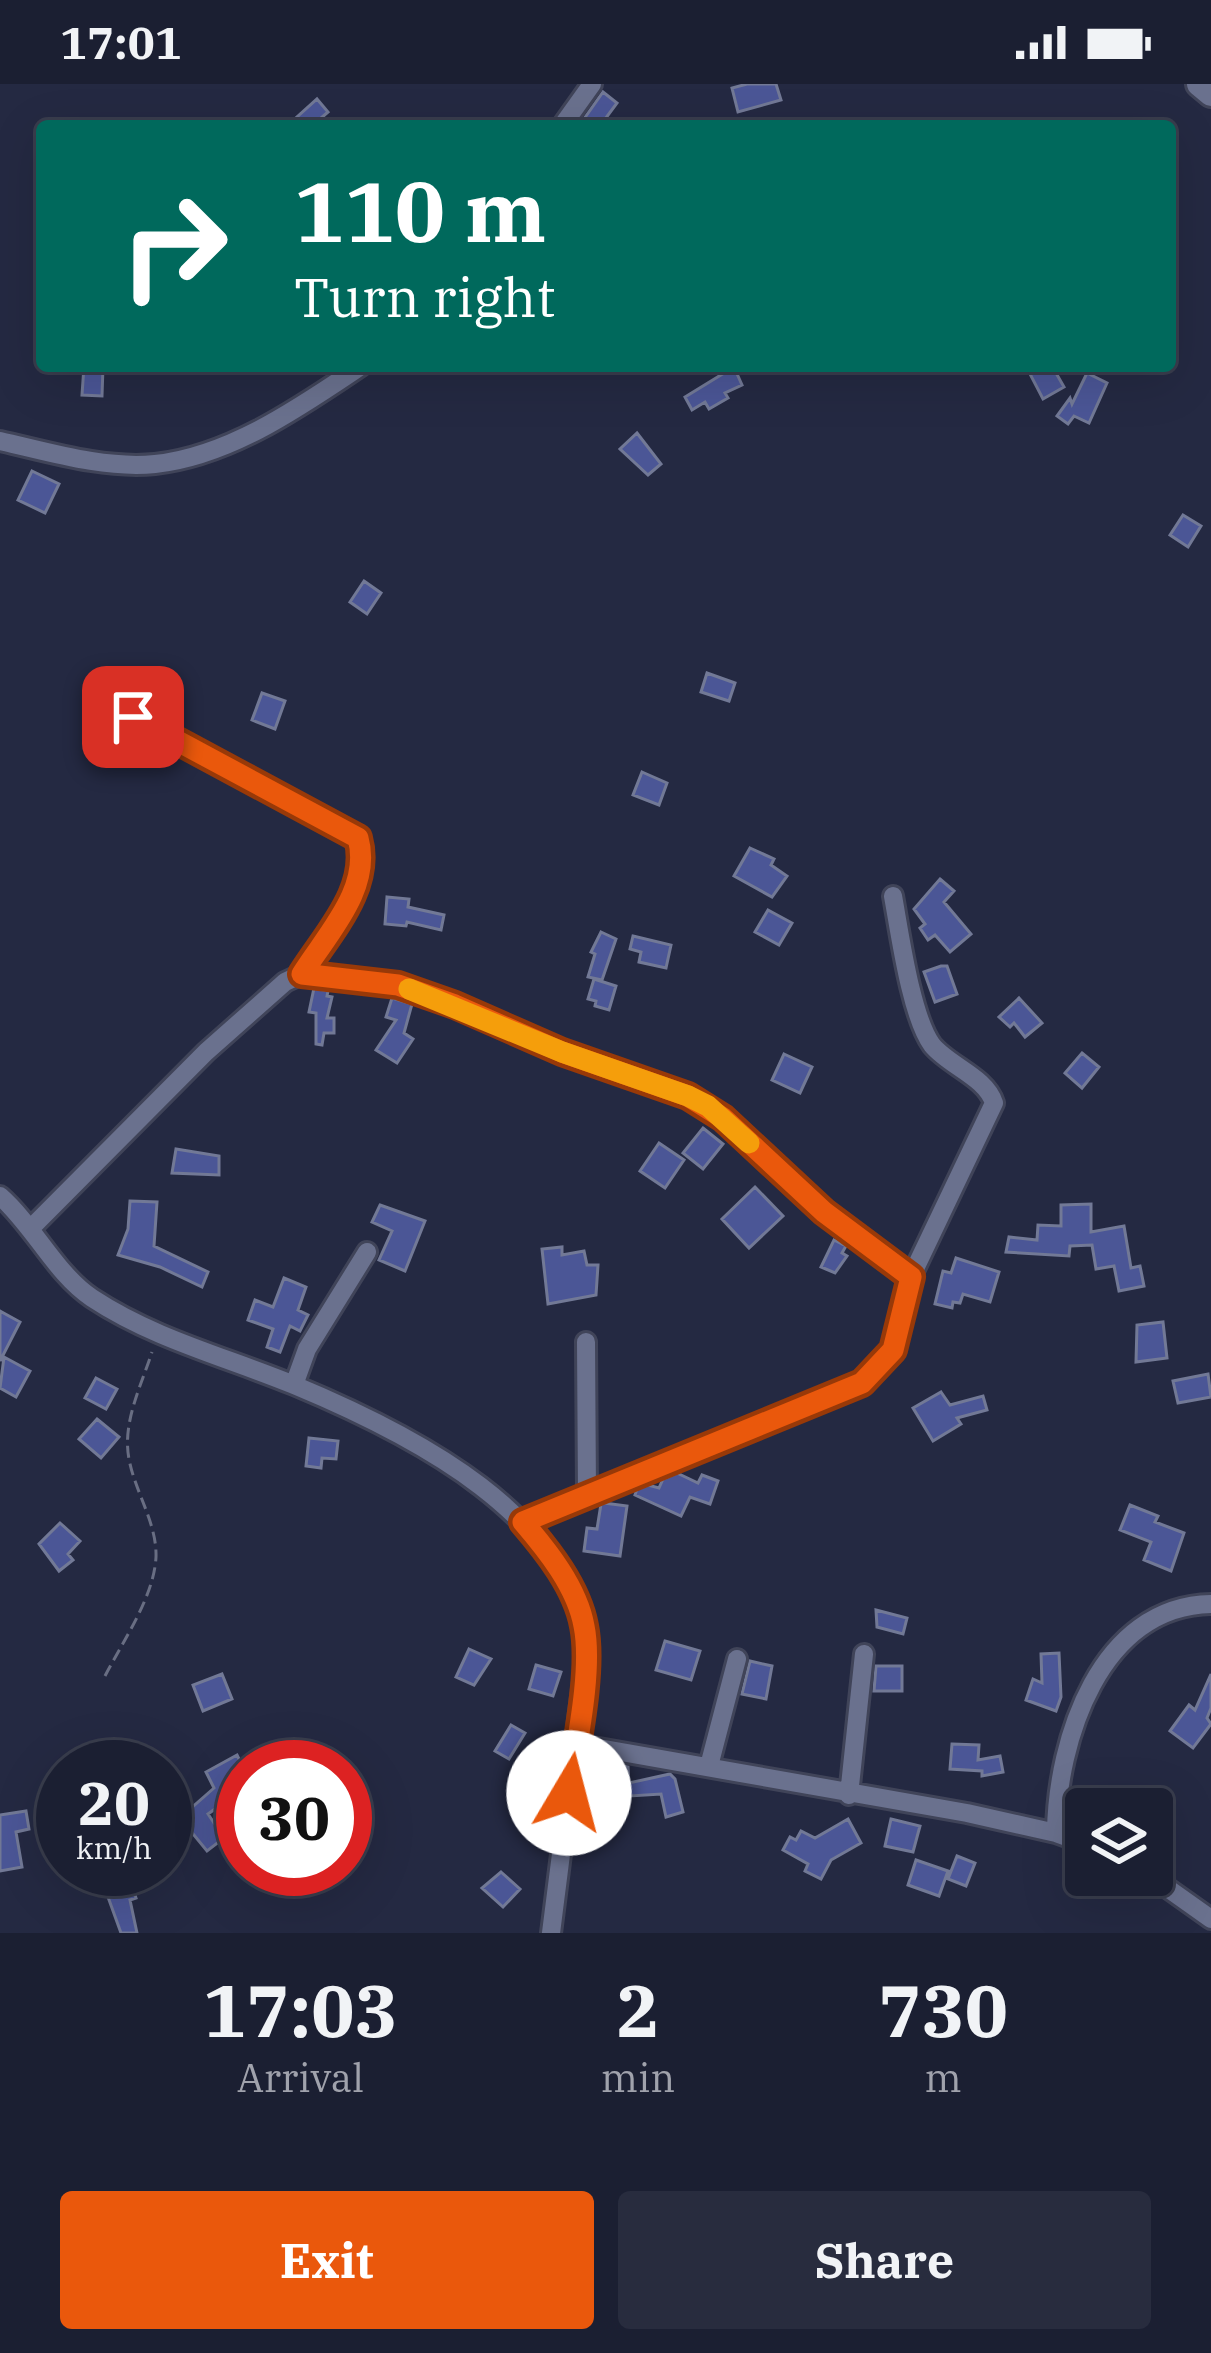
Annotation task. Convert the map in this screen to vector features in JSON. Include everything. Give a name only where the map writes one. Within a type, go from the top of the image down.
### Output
[{"type":"street","points":[[566,120],[592,84]]},
{"type":"street","points":[[1199,84],[1211,94]]},
{"type":"street","points":[[0,441],[94,461],[153,464],[238,439],[299,408],[352,372]]},
{"type":"street","points":[[133,717],[358,838],[364,859],[359,884],[302,974]]},
{"type":"street","points":[[523,1522],[862,1383],[893,1350],[911,1277],[994,1103],[989,1091],[932,1045],[920,1021],[893,896]]},
{"type":"street","points":[[32,1227],[206,1052],[285,982],[302,974],[398,985],[562,1052],[688,1096],[723,1118],[824,1212],[911,1277]]},
{"type":"street","points":[[0,1196],[32,1227],[77,1286],[157,1333],[294,1385],[388,1429],[496,1498],[549,1552],[578,1605],[585,1626],[586,1657],[551,1933]]},
{"type":"street","points":[[294,1385],[308,1348],[367,1252]]},
{"type":"street","points":[[586,1342],[587,1494]]},
{"type":"street","points":[[1056,1832],[1056,1809],[1076,1722],[1089,1688],[1109,1657],[1130,1634],[1158,1617],[1211,1604]]},
{"type":"street","points":[[849,1795],[864,1654]]},
{"type":"street","points":[[709,1766],[737,1658]]},
{"type":"street","points":[[576,1744],[967,1813],[1065,1836]]},
{"type":"street","points":[[1173,1892],[1211,1919]]},
{"type":"path","points":[[105,1676],[143,1600],[156,1560],[127,1438],[157,1333]]},
{"type":"building","points":[[776,84],[781,100],[738,112],[732,88]]},
{"type":"building","points":[[603,92],[617,103],[604,120],[583,120]]},
{"type":"building","points":[[317,99],[328,112],[319,120],[294,120]]},
{"type":"building","points":[[84,372],[103,372],[102,396],[82,395]]},
{"type":"building","points":[[726,372],[736,372],[742,385],[709,409],[705,402],[692,410],[685,397]]},
{"type":"building","points":[[1055,372],[1064,387],[1043,399],[1030,374]]},
{"type":"building","points":[[1087,373],[1107,383],[1089,423],[1074,416],[1068,424],[1057,416],[1070,398],[1072,404]]},
{"type":"building","points":[[637,433],[661,464],[648,475],[620,449]]},
{"type":"building","points":[[32,471],[59,484],[45,513],[18,500]]},
{"type":"building","points":[[1183,515],[1201,526],[1188,547],[1170,535]]},
{"type":"building","points":[[364,581],[381,593],[367,614],[350,602]]},
{"type":"building","points":[[707,673],[735,683],[729,701],[701,692]]},
{"type":"building","points":[[262,693],[285,701],[275,729],[252,720]]},
{"type":"building","points":[[642,772],[667,783],[659,805],[633,795]]},
{"type":"building","points":[[750,848],[774,859],[771,865],[787,876],[772,897],[734,876]]},
{"type":"building","points":[[940,879],[954,891],[944,902],[971,934],[950,952],[935,935],[928,940],[920,928],[925,924],[914,909]]},
{"type":"building","points":[[387,897],[409,899],[408,907],[444,915],[441,930],[407,922],[406,926],[385,924]]},
{"type":"building","points":[[768,910],[792,923],[779,945],[755,932]]},
{"type":"building","points":[[601,932],[616,939],[602,980],[588,977],[595,954],[591,952]]},
{"type":"building","points":[[633,936],[671,945],[666,968],[639,962],[641,952],[630,949]]},
{"type":"building","points":[[947,966],[957,994],[935,1002],[924,972]]},
{"type":"building","points":[[594,979],[616,986],[609,1010],[588,999]]},
{"type":"building","points":[[314,988],[332,997],[327,1018],[334,1018],[334,1033],[324,1033],[322,1045],[316,1044],[316,1013],[309,1012]]},
{"type":"building","points":[[392,998],[412,1004],[404,1033],[413,1039],[397,1063],[376,1050],[396,1020],[386,1017]]},
{"type":"building","points":[[1019,998],[1042,1023],[1025,1037],[1014,1023],[1010,1027],[999,1017]]},
{"type":"building","points":[[1082,1053],[1099,1067],[1082,1088],[1065,1073]]},
{"type":"building","points":[[784,1054],[812,1067],[800,1093],[772,1080]]},
{"type":"building","points":[[703,1128],[723,1144],[703,1169],[683,1153]]},
{"type":"building","points":[[659,1143],[684,1160],[665,1188],[640,1171]]},
{"type":"building","points":[[176,1149],[219,1156],[219,1175],[172,1173]]},
{"type":"building","points":[[755,1187],[783,1216],[749,1248],[722,1219]]},
{"type":"building","points":[[130,1201],[157,1202],[154,1246],[208,1272],[202,1287],[160,1267],[118,1255],[128,1229]]},
{"type":"building","points":[[1091,1204],[1091,1232],[1124,1226],[1131,1268],[1140,1266],[1144,1286],[1119,1291],[1114,1266],[1096,1269],[1092,1245],[1070,1246],[1069,1256],[1006,1252],[1009,1237],[1037,1240],[1038,1225],[1061,1226],[1061,1205]]},
{"type":"building","points":[[380,1205],[425,1221],[405,1271],[379,1260],[392,1231],[372,1222]]},
{"type":"building","points":[[834,1240],[846,1246],[842,1253],[847,1256],[835,1273],[821,1267]]},
{"type":"building","points":[[562,1247],[562,1255],[584,1251],[587,1265],[598,1265],[596,1295],[548,1304],[542,1249]]},
{"type":"building","points":[[956,1258],[999,1272],[990,1302],[963,1294],[952,1308],[935,1304],[943,1271],[951,1273]]},
{"type":"building","points":[[284,1278],[306,1287],[298,1310],[308,1315],[300,1331],[290,1326],[280,1352],[267,1347],[273,1329],[248,1320],[255,1300],[273,1307]]},
{"type":"building","points":[[0,1311],[20,1322],[0,1361]]},
{"type":"building","points":[[1163,1322],[1167,1358],[1136,1362],[1137,1325]]},
{"type":"building","points":[[4,1357],[30,1371],[16,1397],[0,1388]]},
{"type":"building","points":[[1208,1374],[1211,1397],[1178,1403],[1173,1381]]},
{"type":"building","points":[[96,1378],[117,1389],[106,1409],[85,1398]]},
{"type":"building","points":[[941,1392],[950,1405],[983,1396],[987,1410],[957,1418],[961,1424],[933,1441],[913,1408]]},
{"type":"building","points":[[97,1419],[119,1437],[101,1458],[79,1439]]},
{"type":"building","points":[[309,1438],[338,1441],[336,1459],[322,1458],[321,1468],[306,1466]]},
{"type":"building","points":[[677,1473],[698,1483],[702,1475],[718,1481],[710,1504],[690,1497],[681,1516],[635,1495],[648,1485],[659,1488],[663,1479]]},
{"type":"building","points":[[604,1503],[627,1506],[620,1556],[584,1551],[587,1528],[597,1529]]},
{"type":"building","points":[[1130,1505],[1184,1533],[1171,1571],[1144,1560],[1151,1542],[1120,1530]]},
{"type":"building","points":[[60,1523],[80,1541],[68,1554],[73,1560],[59,1571],[39,1544]]},
{"type":"building","points":[[876,1610],[907,1618],[903,1634],[877,1627]]},
{"type":"building","points":[[665,1641],[700,1651],[691,1680],[656,1670]]},
{"type":"building","points":[[469,1649],[491,1659],[474,1685],[456,1677]]},
{"type":"building","points":[[1059,1653],[1061,1697],[1056,1711],[1026,1700],[1033,1679],[1042,1683],[1041,1654]]},
{"type":"building","points":[[750,1661],[772,1666],[766,1699],[742,1694]]},
{"type":"building","points":[[536,1665],[561,1672],[553,1696],[529,1689]]},
{"type":"building","points":[[876,1666],[902,1666],[902,1691],[874,1691]]},
{"type":"building","points":[[222,1674],[232,1699],[203,1711],[193,1685]]},
{"type":"building","points":[[1211,1674],[1207,1718],[1211,1724],[1193,1748],[1170,1731],[1189,1705],[1195,1710]]},
{"type":"building","points":[[511,1725],[525,1733],[509,1759],[495,1751]]},
{"type":"building","points":[[952,1744],[979,1745],[978,1760],[1000,1756],[1003,1772],[982,1776],[982,1771],[950,1769]]},
{"type":"building","points":[[597,1761],[628,1767],[629,1783],[670,1774],[683,1812],[666,1817],[661,1794],[598,1798]]},
{"type":"building","points":[[216,1767],[216,1808],[208,1814],[216,1826],[216,1844],[207,1851],[192,1833],[192,1807],[214,1788],[206,1772]]},
{"type":"building","points":[[26,1811],[29,1829],[16,1832],[22,1867],[0,1871],[0,1815]]},
{"type":"building","points":[[848,1819],[861,1843],[831,1860],[821,1879],[805,1871],[808,1864],[783,1850],[790,1837],[796,1840],[801,1831],[815,1838]]},
{"type":"building","points":[[891,1819],[920,1826],[913,1852],[885,1846]]},
{"type":"building","points":[[957,1856],[975,1863],[966,1886],[948,1879]]},
{"type":"building","points":[[916,1860],[948,1871],[939,1896],[908,1885]]},
{"type":"building","points":[[501,1872],[520,1889],[503,1907],[482,1888]]},
{"type":"building","points":[[108,1896],[135,1896],[130,1900],[137,1933],[121,1933]]},
{"type":"slow traffic","points":[[409,989],[562,1052],[688,1096],[708,1106],[749,1143]]},
{"type":"route","points":[[133,717],[358,838],[364,859],[359,884],[302,974],[398,985],[562,1052],[688,1096],[723,1118],[824,1212],[911,1277],[893,1350],[862,1383],[523,1522],[549,1552],[585,1626],[586,1657],[569,1793]]}]
